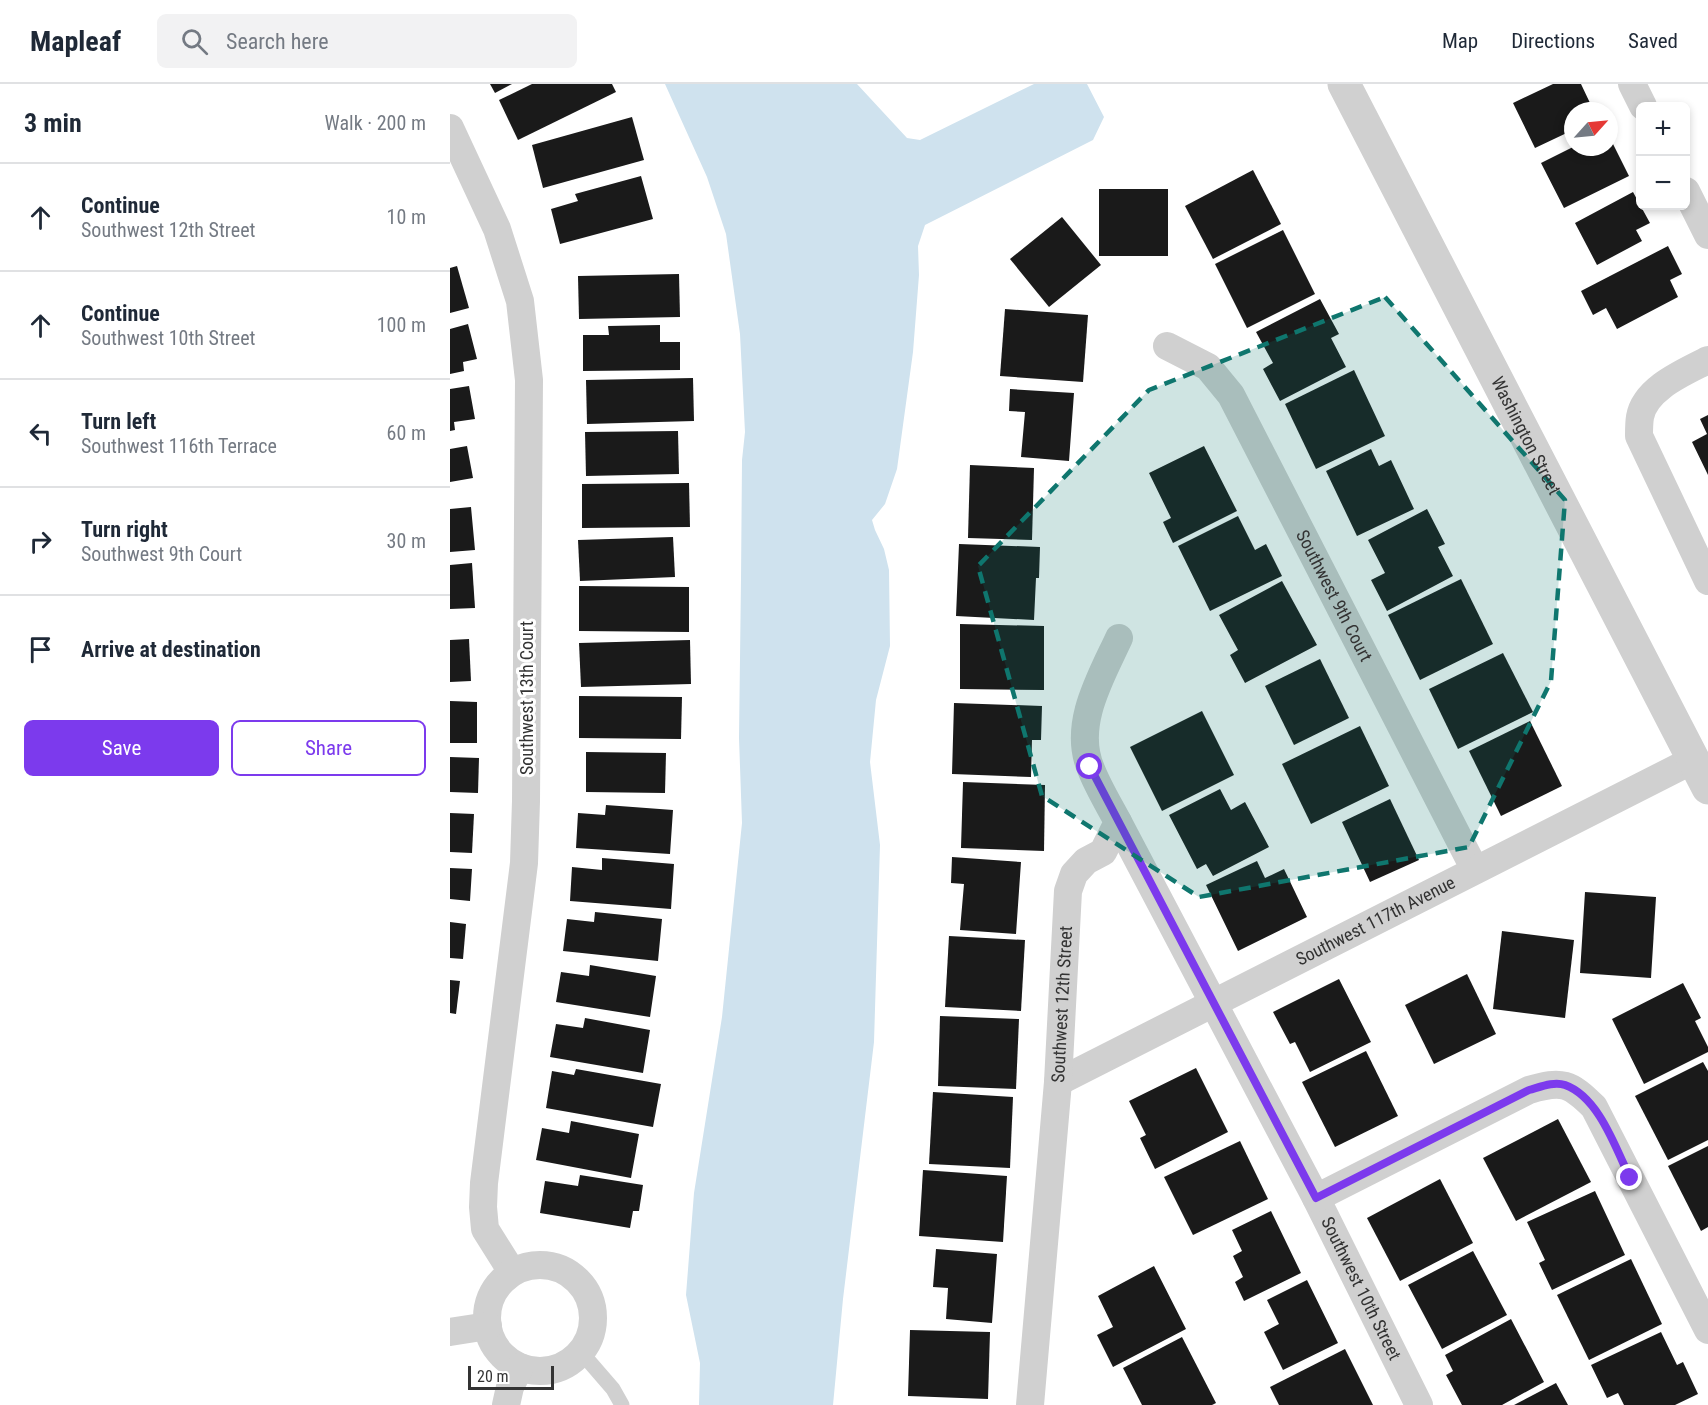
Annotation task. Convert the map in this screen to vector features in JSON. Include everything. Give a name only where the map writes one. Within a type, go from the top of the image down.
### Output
[{"type":"street","name":"Washington Street","points":[[1344,84],[1708,788]]},
{"type":"street","points":[[1632,84],[1641,102]]},
{"type":"street","name":"Southwest 13th Court","points":[[450,128],[497,229],[520,301],[529,380],[524,863],[485,1172],[483,1207],[485,1229],[512,1272]]},
{"type":"street","points":[[1690,199],[1708,235]]},
{"type":"street","name":"Southwest 9th Court","points":[[1167,346],[1208,367],[1231,394],[1475,870]]},
{"type":"street","points":[[1708,360],[1669,380],[1652,395],[1640,415],[1639,436],[1708,581]]},
{"type":"street","points":[[1118,822],[1090,767],[1084,740],[1092,699],[1119,638]]},
{"type":"street","name":"Southwest 117th Avenue","points":[[1058,1082],[1693,760]]},
{"type":"street","name":"Southwest 10th Street","points":[[1118,822],[1316,1198],[1419,1405]]},
{"type":"street","name":"Southwest 12th Street","points":[[1030,1405],[1058,1082],[1068,891],[1074,874],[1086,861],[1103,852],[1118,822]]},
{"type":"street","points":[[1316,1198],[1529,1090],[1546,1085],[1564,1084],[1580,1093],[1594,1107],[1708,1330]]},
{"type":"street","points":[[552,1266],[576,1278],[585,1288],[592,1308],[592,1328],[581,1352],[570,1362],[544,1371],[520,1367],[506,1358],[498,1349],[488,1326],[490,1301],[495,1290],[512,1272],[525,1267],[552,1266]]},
{"type":"street","points":[[450,1332],[488,1326]]},
{"type":"street","points":[[506,1405],[510,1387],[520,1367]]},
{"type":"lane","points":[[581,1352],[613,1389],[622,1405]]},
{"type":"highlighted area","points":[[1385,297],[1565,500],[1551,681],[1469,847],[1199,897],[1042,796],[978,566],[1149,390]]},
{"type":"water","points":[[665,84],[857,84],[907,138],[920,140],[1034,84],[1087,84],[1104,117],[1093,140],[925,225],[918,246],[919,275],[913,352],[897,469],[885,504],[872,520],[884,549],[889,570],[890,646],[876,700],[870,762],[880,845],[874,1042],[843,1299],[833,1405],[699,1405],[700,1363],[686,1295],[694,1193],[722,1017],[742,823],[739,738],[742,460],[745,432],[740,334],[726,234],[707,177]]},
{"type":"building","points":[[490,84],[512,84],[495,93]]},
{"type":"building","points":[[532,84],[612,84],[616,92],[518,140],[499,100]]},
{"type":"building","points":[[1553,84],[1581,84],[1590,102],[1564,102],[1564,134],[1535,148],[1513,103]]},
{"type":"building","points":[[632,117],[644,160],[543,188],[532,145]]},
{"type":"building","points":[[1564,152],[1564,156],[1618,156],[1618,154],[1629,176],[1564,208],[1541,163]]},
{"type":"building","points":[[1253,170],[1281,224],[1213,259],[1185,206]]},
{"type":"building","points":[[641,176],[653,219],[560,244],[551,209],[578,201],[575,194]]},
{"type":"building","points":[[1099,189],[1168,189],[1168,256],[1099,256]]},
{"type":"building","points":[[1633,192],[1636,197],[1636,210],[1643,210],[1650,223],[1636,230],[1642,241],[1597,265],[1575,223]]},
{"type":"building","points":[[1062,217],[1101,265],[1049,307],[1010,259]]},
{"type":"building","points":[[1283,230],[1315,294],[1247,328],[1215,264]]},
{"type":"building","points":[[1668,246],[1682,274],[1670,280],[1678,297],[1617,329],[1606,308],[1593,315],[1581,291]]},
{"type":"building","points":[[457,266],[469,308],[450,313],[450,268]]},
{"type":"building","points":[[679,274],[680,317],[579,319],[578,276]]},
{"type":"building","points":[[1320,299],[1339,334],[1331,338],[1346,367],[1280,401],[1263,369],[1273,363],[1256,332]]},
{"type":"building","points":[[1005,309],[1088,315],[1083,382],[1000,376]]},
{"type":"building","points":[[468,324],[477,359],[463,362],[464,371],[450,374],[450,329]]},
{"type":"building","points":[[660,325],[660,342],[680,342],[680,370],[583,371],[583,335],[609,335],[608,326]]},
{"type":"building","points":[[1354,370],[1385,436],[1316,469],[1285,404]]},
{"type":"building","points":[[693,378],[694,421],[587,424],[586,380]]},
{"type":"building","points":[[469,386],[475,419],[454,422],[455,430],[450,431],[450,389]]},
{"type":"building","points":[[1010,389],[1074,393],[1069,461],[1021,457],[1025,412],[1009,411]]},
{"type":"building","points":[[1708,415],[1708,475],[1692,442],[1707,434],[1700,419]]},
{"type":"building","points":[[678,431],[679,474],[586,476],[585,432]]},
{"type":"building","points":[[467,446],[473,478],[450,482],[450,449]]},
{"type":"building","points":[[1204,446],[1237,511],[1173,543],[1163,522],[1171,518],[1149,473]]},
{"type":"building","points":[[1371,449],[1379,466],[1391,460],[1414,509],[1357,536],[1326,471]]},
{"type":"building","points":[[970,465],[1034,468],[1032,540],[968,538]]},
{"type":"building","points":[[689,483],[690,527],[582,528],[582,484]]},
{"type":"building","points":[[471,507],[475,550],[450,552],[450,509]]},
{"type":"building","points":[[1427,509],[1445,544],[1438,547],[1453,576],[1387,611],[1371,580],[1385,573],[1368,540]]},
{"type":"building","points":[[1238,516],[1255,550],[1266,544],[1282,576],[1210,611],[1178,546]]},
{"type":"building","points":[[673,537],[675,577],[580,581],[578,540]]},
{"type":"building","points":[[959,544],[1040,547],[1034,620],[956,616]]},
{"type":"building","points":[[472,563],[475,608],[450,609],[450,565]]},
{"type":"building","points":[[1461,579],[1493,644],[1420,680],[1388,615]]},
{"type":"building","points":[[1282,581],[1317,645],[1245,683],[1230,655],[1238,650],[1219,615]]},
{"type":"building","points":[[579,586],[689,587],[689,632],[579,631]]},
{"type":"building","points":[[960,624],[1044,626],[1044,690],[960,689]]},
{"type":"building","points":[[469,639],[471,681],[450,682],[450,640]]},
{"type":"building","points":[[690,640],[691,684],[581,687],[579,643]]},
{"type":"building","points":[[1503,653],[1533,712],[1458,749],[1429,689]]},
{"type":"building","points":[[1320,659],[1349,718],[1294,745],[1265,686]]},
{"type":"building","points":[[579,696],[682,697],[681,739],[579,738]]},
{"type":"building","points":[[450,701],[477,702],[477,743],[450,743]]},
{"type":"building","points":[[954,703],[1042,706],[1041,740],[1032,740],[1031,777],[952,774]]},
{"type":"building","points":[[1202,711],[1234,775],[1162,811],[1130,747]]},
{"type":"building","points":[[1530,721],[1562,786],[1501,816],[1469,751]]},
{"type":"building","points":[[1360,726],[1389,786],[1311,824],[1282,764]]},
{"type":"building","points":[[586,752],[666,753],[665,793],[586,792]]},
{"type":"building","points":[[450,757],[479,758],[478,793],[450,792]]},
{"type":"building","points":[[963,782],[1045,785],[1044,851],[961,848]]},
{"type":"building","points":[[1220,789],[1231,810],[1245,802],[1269,847],[1213,876],[1206,864],[1197,869],[1169,815]]},
{"type":"building","points":[[1390,799],[1419,860],[1370,882],[1342,822]]},
{"type":"building","points":[[606,805],[673,810],[670,854],[576,848],[578,813],[605,815]]},
{"type":"building","points":[[450,813],[474,814],[472,853],[450,852]]},
{"type":"building","points":[[952,857],[1021,862],[1016,934],[960,930],[964,884],[951,883]]},
{"type":"building","points":[[602,858],[674,864],[671,909],[570,901],[572,867],[602,870]]},
{"type":"building","points":[[1257,861],[1265,878],[1284,869],[1307,917],[1238,951],[1206,885]]},
{"type":"building","points":[[450,868],[472,869],[470,901],[450,899]]},
{"type":"building","points":[[1585,892],[1656,897],[1651,978],[1580,973]]},
{"type":"building","points":[[595,912],[662,919],[658,961],[563,951],[567,919],[594,922]]},
{"type":"building","points":[[450,922],[466,924],[463,959],[450,958]]},
{"type":"building","points":[[1502,931],[1574,940],[1565,1018],[1493,1009]]},
{"type":"building","points":[[949,936],[1025,940],[1021,1011],[945,1007]]},
{"type":"building","points":[[590,965],[656,976],[650,1017],[556,1002],[561,972],[589,976]]},
{"type":"building","points":[[1467,974],[1496,1034],[1434,1064],[1405,1005]]},
{"type":"building","points":[[1339,979],[1371,1042],[1310,1072],[1295,1042],[1290,1044],[1273,1012]]},
{"type":"building","points":[[450,980],[460,981],[456,1014],[450,1013]]},
{"type":"building","points":[[1683,983],[1701,1018],[1695,1021],[1708,1047],[1708,1052],[1644,1084],[1612,1019]]},
{"type":"building","points":[[940,1016],[1019,1019],[1016,1089],[938,1086]]},
{"type":"building","points":[[585,1018],[650,1030],[643,1073],[550,1057],[556,1024],[583,1028]]},
{"type":"building","points":[[1366,1051],[1398,1116],[1335,1147],[1302,1082]]},
{"type":"building","points":[[1703,1062],[1708,1071],[1708,1140],[1668,1160],[1635,1096]]},
{"type":"building","points":[[1196,1068],[1228,1132],[1155,1169],[1140,1138],[1146,1135],[1129,1101]]},
{"type":"building","points":[[576,1069],[661,1084],[653,1127],[546,1108],[552,1071],[574,1075]]},
{"type":"building","points":[[933,1092],[1013,1097],[1010,1168],[929,1164]]},
{"type":"building","points":[[1558,1119],[1591,1182],[1516,1221],[1483,1158]]},
{"type":"building","points":[[571,1121],[639,1134],[631,1178],[536,1160],[542,1128],[569,1133]]},
{"type":"building","points":[[1240,1141],[1268,1199],[1193,1235],[1164,1177]]},
{"type":"building","points":[[1708,1146],[1708,1227],[1701,1231],[1668,1166]]},
{"type":"building","points":[[923,1170],[1007,1176],[1003,1242],[919,1236]]},
{"type":"building","points":[[580,1175],[643,1185],[639,1211],[633,1211],[630,1228],[540,1213],[545,1181],[578,1186]]},
{"type":"building","points":[[1440,1179],[1473,1243],[1400,1281],[1367,1218]]},
{"type":"building","points":[[1595,1191],[1625,1255],[1552,1290],[1539,1263],[1545,1260],[1527,1222]]},
{"type":"building","points":[[1271,1211],[1301,1273],[1244,1301],[1235,1282],[1243,1277],[1233,1256],[1242,1251],[1232,1230]]},
{"type":"building","points":[[936,1249],[997,1254],[992,1323],[946,1319],[948,1288],[933,1287]]},
{"type":"building","points":[[1473,1251],[1507,1315],[1442,1349],[1408,1285]]},
{"type":"building","points":[[1631,1259],[1662,1324],[1589,1360],[1557,1295]]},
{"type":"building","points":[[1154,1266],[1186,1329],[1113,1367],[1097,1335],[1113,1327],[1098,1296]]},
{"type":"building","points":[[1307,1280],[1338,1343],[1283,1370],[1264,1332],[1279,1324],[1267,1300]]},
{"type":"building","points":[[1511,1319],[1544,1382],[1502,1405],[1462,1405],[1446,1375],[1453,1371],[1445,1355]]},
{"type":"building","points":[[910,1330],[990,1332],[988,1399],[908,1396]]},
{"type":"building","points":[[1661,1332],[1677,1365],[1683,1362],[1698,1394],[1675,1405],[1624,1405],[1618,1393],[1607,1398],[1591,1365]]},
{"type":"building","points":[[1182,1337],[1216,1403],[1212,1405],[1142,1405],[1123,1368]]},
{"type":"building","points":[[1345,1349],[1373,1405],[1279,1405],[1270,1387]]},
{"type":"building","points":[[1556,1383],[1568,1405],[1514,1405]]},
{"type":"route","points":[[1090,767],[1316,1198],[1529,1090],[1546,1085],[1564,1084],[1580,1093],[1594,1107],[1630,1178]]}]
